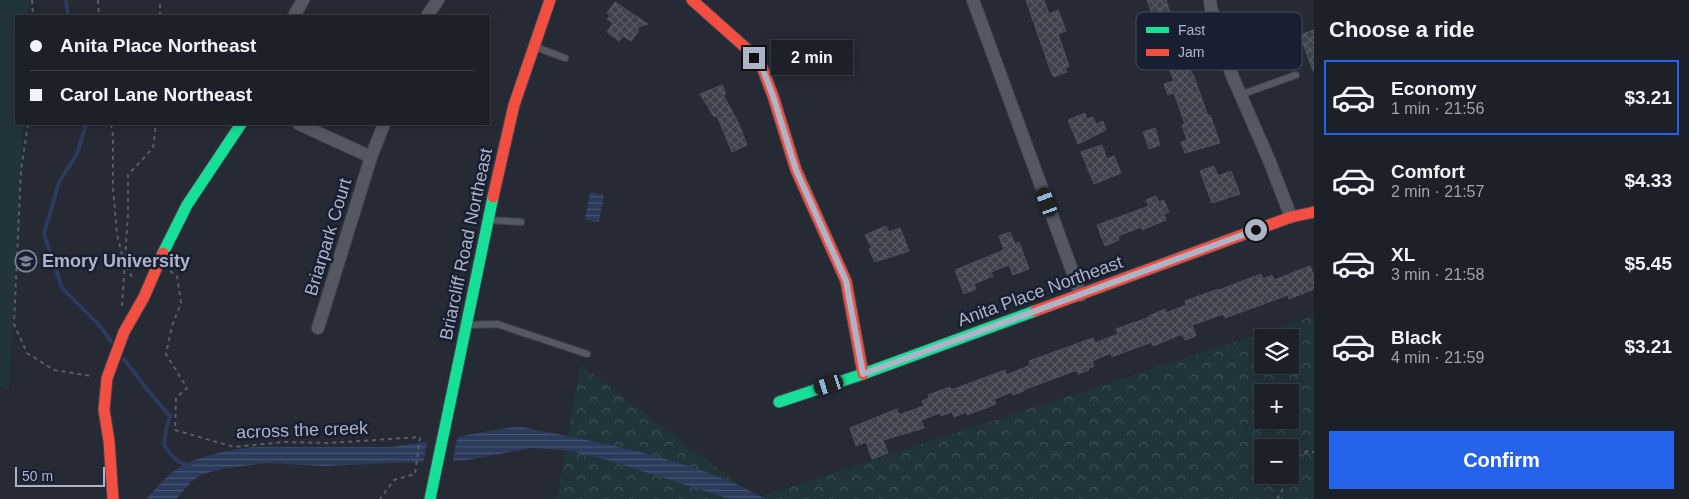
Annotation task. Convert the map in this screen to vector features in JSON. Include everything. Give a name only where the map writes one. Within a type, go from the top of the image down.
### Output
[{"type":"street","points":[[295,15],[303,0]]},
{"type":"street","points":[[428,15],[438,0]]},
{"type":"street","name":"Briarcliff Road Northeast","points":[[430,499],[514,105],[550,0]]},
{"type":"street","points":[[692,0],[747,49],[762,67],[796,170],[846,281],[863,374]]},
{"type":"street","points":[[973,0],[1080,295]]},
{"type":"street","points":[[1230,70],[1269,160],[1291,217]]},
{"type":"street","points":[[112,499],[109,441],[104,410],[107,378],[124,332],[144,297],[158,263],[188,205],[240,125]]},
{"type":"street","points":[[301,125],[371,157]]},
{"type":"street","name":"Briarpark Court","points":[[318,328],[371,157],[384,125]]},
{"type":"street","name":"Anita Place Northeast","points":[[778,402],[863,374],[1291,217],[1314,212]]},
{"type":"lane","points":[[533,46],[564,58]]},
{"type":"lane","points":[[1240,95],[1296,75]]},
{"type":"lane","points":[[488,220],[521,222]]},
{"type":"lane","points":[[467,325],[497,324],[587,354]]},
{"type":"path","points":[[32,0],[33,15]]},
{"type":"path","points":[[98,0],[98,15]]},
{"type":"path","points":[[160,0],[160,15]]},
{"type":"path","points":[[28,125],[21,170],[14,324],[27,353],[54,370],[107,378]]},
{"type":"path","points":[[111,125],[113,136],[113,188],[117,234],[124,263],[134,280]]},
{"type":"path","points":[[122,309],[128,175],[153,148],[156,125]]},
{"type":"path","name":"across the creek","points":[[158,263],[178,276],[181,303],[172,326],[166,354],[187,388],[176,398],[175,430],[234,447],[284,442],[329,444],[420,437],[415,474],[394,480],[380,499]]},
{"type":"path","points":[[1299,456],[1307,451],[1314,452]]},
{"type":"path","points":[[1277,499],[1285,484]]},
{"type":"green space","points":[[0,0],[29,0],[28,15],[15,15],[15,125],[23,125],[9,391],[0,387]]},
{"type":"green space","points":[[1314,316],[1314,499],[557,499],[580,365],[757,498],[1254,336],[1254,374],[1299,374],[1299,329],[1274,329]]},
{"type":"water","points":[[590,192],[604,195],[599,222],[585,220]]},
{"type":"water","points":[[522,427],[647,454],[708,473],[766,499],[730,499],[607,460],[571,451],[532,448],[467,460],[323,466],[269,463],[226,468],[203,474],[192,481],[176,499],[146,499],[174,471],[202,457],[222,452],[253,447],[391,447]]},
{"type":"pier","points":[[458,435],[452,463],[423,464],[428,439]]},
{"type":"building","points":[[1026,0],[1044,0],[1049,14],[1058,10],[1066,31],[1058,34],[1069,66],[1065,68],[1067,72],[1054,77],[1051,72]]},
{"type":"building","points":[[1147,0],[1166,0],[1170,12],[1151,12]]},
{"type":"building","points":[[615,2],[648,24],[638,27],[638,32],[631,41],[623,36],[619,41],[607,32],[613,23],[607,19],[610,16],[607,13]]},
{"type":"building","points":[[1314,30],[1314,71],[1302,41],[1302,34]]},
{"type":"building","points":[[1170,70],[1190,70],[1220,143],[1185,153],[1181,142],[1187,140],[1182,125],[1185,124],[1174,93],[1168,95],[1164,84],[1174,81]]},
{"type":"building","points":[[722,85],[726,94],[723,95],[738,122],[747,145],[732,152],[717,116],[714,117],[700,94]]},
{"type":"building","points":[[1085,113],[1087,119],[1093,117],[1096,124],[1103,121],[1106,130],[1078,144],[1068,120]]},
{"type":"building","points":[[1155,128],[1160,145],[1149,149],[1143,132]]},
{"type":"building","points":[[1102,145],[1107,159],[1114,156],[1121,173],[1094,184],[1081,152]]},
{"type":"building","points":[[1214,166],[1218,176],[1231,171],[1240,194],[1212,203],[1200,171]]},
{"type":"building","points":[[1156,196],[1159,202],[1164,200],[1169,212],[1164,214],[1166,220],[1142,230],[1141,227],[1118,236],[1119,240],[1105,246],[1097,225],[1149,206],[1146,200]]},
{"type":"building","points":[[886,226],[889,232],[900,228],[909,251],[875,262],[869,249],[872,248],[865,235]]},
{"type":"building","points":[[1010,232],[1015,244],[1019,242],[1029,269],[1013,275],[1009,265],[991,272],[993,276],[974,284],[976,289],[964,294],[955,270],[1004,250],[999,236]]},
{"type":"building","points":[[1310,266],[1314,276],[1314,289],[1289,299],[1288,295],[1225,318],[1223,314],[1192,325],[1196,336],[1185,340],[1182,334],[1153,346],[1152,342],[1112,357],[1111,353],[1092,361],[1094,366],[1089,368],[1089,370],[1078,374],[1077,370],[1013,395],[1012,392],[994,399],[996,404],[967,415],[966,412],[954,417],[952,412],[941,416],[940,413],[921,420],[924,428],[883,440],[888,453],[872,459],[866,442],[856,446],[850,428],[897,409],[899,415],[924,406],[922,401],[929,398],[928,395],[950,387],[951,390],[1005,370],[1007,375],[1030,365],[1029,361],[1093,338],[1095,343],[1118,334],[1116,329],[1150,317],[1165,309],[1166,313],[1186,305],[1185,301],[1261,274],[1263,279],[1272,275],[1274,280]]},
{"type":"waterway","points":[[66,0],[68,15]]},
{"type":"waterway","points":[[86,125],[77,154],[59,182],[44,234],[62,288],[98,324],[111,341]]},
{"type":"waterway","points":[[124,359],[170,416],[164,445],[178,461],[190,465]]},
{"type":"traffic: fast","points":[[163,253],[187,205],[240,125]]},
{"type":"traffic: fast","points":[[430,499],[493,197]]},
{"type":"traffic: fast","points":[[779,402],[863,374],[1035,311]]},
{"type":"traffic: jam","points":[[493,197],[514,105],[550,0]]},
{"type":"traffic: jam","points":[[692,0],[747,49],[762,67],[796,170],[846,281],[863,374]]},
{"type":"traffic: jam","points":[[1035,311],[1291,217],[1314,212]]},
{"type":"traffic: jam","points":[[113,499],[109,441],[104,410],[107,378],[124,332],[144,297],[163,253]]},
{"type":"place","name":"Emory University","points":[[26,261]]},
{"type":"route","points":[[754,58],[762,67],[796,170],[846,281],[863,374],[1256,230]]}]
